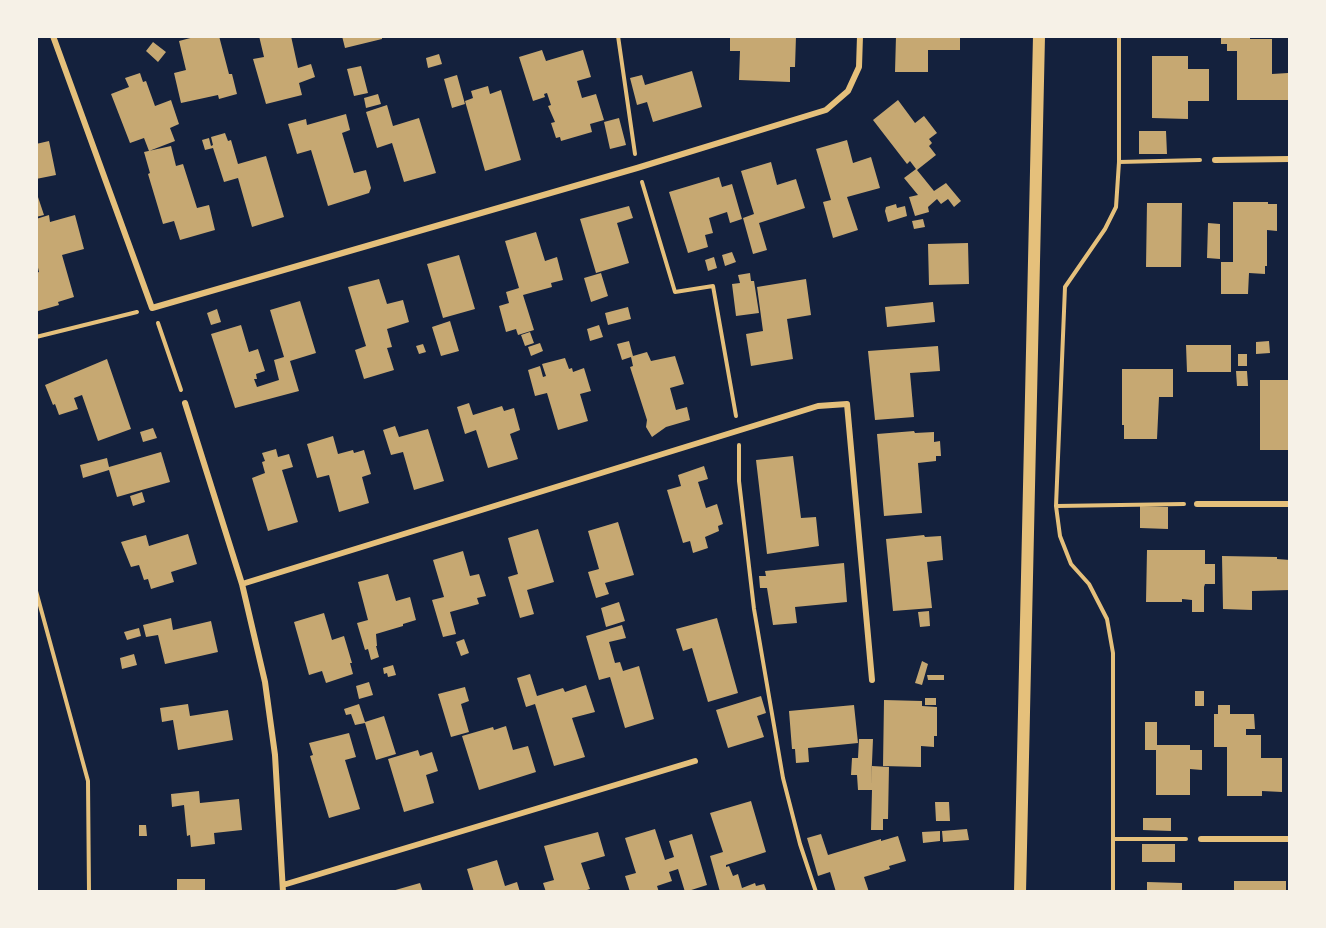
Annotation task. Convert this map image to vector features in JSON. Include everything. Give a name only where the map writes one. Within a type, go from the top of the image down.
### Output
[{"type":"main road","points":[[1020,892],[1040,36]]},
{"type":"street","points":[[52,36],[152,308],[637,168],[826,110],[848,91],[859,67],[860,36]]},
{"type":"street","points":[[1215,160],[1290,159]]},
{"type":"street","points":[[185,403],[242,584],[265,682],[275,755],[284,888],[695,761]]},
{"type":"street","points":[[242,584],[818,406],[848,404],[872,680]]},
{"type":"street","points":[[1197,504],[1290,504]]},
{"type":"street","points":[[1202,839],[1290,839]]},
{"type":"path","points":[[618,36],[637,168],[675,292],[713,286],[739,430],[739,481],[754,609],[783,778],[800,844],[816,892]]},
{"type":"path","points":[[1113,892],[1113,654],[1107,619],[1103,610],[1089,584],[1071,564],[1060,536],[1056,506],[1065,287],[1105,229],[1116,207],[1119,162],[1119,36]]},
{"type":"path","points":[[1119,162],[1215,160]]},
{"type":"path","points":[[36,337],[152,308],[185,403]]},
{"type":"path","points":[[1056,506],[1197,504]]},
{"type":"path","points":[[36,591],[88,781],[89,892]]},
{"type":"path","points":[[1113,840],[1202,839]]},
{"type":"building","points":[[198,36],[219,36],[237,94],[219,99],[218,95],[181,103],[174,73],[186,70],[179,41]]},
{"type":"building","points":[[259,36],[291,36],[298,68],[311,64],[315,77],[299,83],[302,95],[266,104],[253,59],[264,57]]},
{"type":"building","points":[[342,36],[382,36],[382,39],[345,48]]},
{"type":"building","points":[[730,36],[796,36],[795,67],[790,67],[790,82],[739,80],[740,51],[730,51]]},
{"type":"building","points":[[896,36],[960,36],[960,50],[928,50],[928,72],[895,72]]},
{"type":"building","points":[[1221,36],[1272,39],[1272,74],[1288,73],[1288,100],[1237,100],[1237,51],[1227,51],[1227,44],[1221,44]]},
{"type":"building","points":[[153,42],[166,52],[158,62],[146,51]]},
{"type":"building","points":[[542,50],[546,61],[583,50],[591,77],[577,81],[582,98],[596,94],[604,120],[590,124],[592,132],[561,141],[560,137],[556,138],[551,123],[555,122],[548,106],[551,105],[547,93],[544,94],[545,97],[533,101],[519,57]]},
{"type":"building","points":[[439,54],[442,64],[428,68],[426,58]]},
{"type":"building","points":[[1152,56],[1188,56],[1188,69],[1209,69],[1209,101],[1188,101],[1188,119],[1152,118]]},
{"type":"building","points":[[361,66],[368,93],[354,96],[347,69]]},
{"type":"building","points":[[692,71],[702,107],[653,122],[647,102],[637,105],[630,78],[642,75],[645,85]]},
{"type":"building","points":[[140,73],[143,82],[146,81],[155,106],[171,100],[179,124],[170,128],[175,141],[149,151],[144,138],[130,143],[111,94],[129,87],[125,78]]},
{"type":"building","points":[[457,75],[465,104],[452,108],[444,79]]},
{"type":"building","points":[[488,86],[490,94],[501,90],[521,160],[485,171],[465,101],[473,98],[471,91]]},
{"type":"building","points":[[378,94],[381,104],[366,108],[364,98]]},
{"type":"building","points":[[898,100],[915,123],[924,116],[937,133],[929,139],[932,143],[929,146],[936,155],[917,170],[934,191],[946,183],[961,201],[954,207],[948,199],[941,204],[937,199],[928,207],[929,212],[915,216],[909,197],[918,195],[904,178],[916,169],[910,161],[907,164],[873,120]]},
{"type":"building","points":[[387,105],[393,126],[419,118],[436,173],[404,182],[392,143],[377,148],[366,112]]},
{"type":"building","points":[[346,114],[350,130],[342,133],[354,173],[366,170],[371,188],[369,193],[328,206],[311,150],[297,154],[288,124],[306,119],[307,125]]},
{"type":"building","points":[[619,118],[626,145],[610,149],[604,122]]},
{"type":"building","points":[[1139,131],[1166,131],[1167,154],[1139,154]]},
{"type":"building","points":[[225,133],[228,141],[231,140],[238,164],[266,156],[284,217],[252,227],[238,178],[224,182],[213,148],[205,150],[202,140],[209,138],[211,146],[213,145],[211,137]]},
{"type":"building","points":[[847,140],[853,163],[871,157],[880,188],[847,197],[858,230],[833,238],[823,202],[831,200],[816,149]]},
{"type":"building","points":[[49,141],[56,175],[36,179],[36,144]]},
{"type":"building","points":[[171,146],[176,166],[183,164],[197,208],[209,205],[215,230],[180,240],[174,221],[163,224],[144,152]]},
{"type":"building","points":[[771,162],[777,185],[796,179],[805,208],[759,223],[767,250],[753,254],[743,218],[754,214],[741,171]]},
{"type":"building","points":[[719,177],[722,187],[732,184],[742,219],[730,223],[727,212],[709,218],[713,233],[705,235],[708,247],[688,253],[669,192]]},
{"type":"building","points":[[36,191],[44,215],[36,217]]},
{"type":"building","points":[[1233,202],[1277,204],[1277,231],[1267,230],[1265,274],[1249,273],[1248,294],[1221,294],[1221,262],[1233,262]]},
{"type":"building","points":[[1147,203],[1182,203],[1181,267],[1146,267]]},
{"type":"building","points":[[896,204],[897,208],[905,206],[907,216],[888,222],[886,207]]},
{"type":"building","points":[[629,206],[633,218],[617,223],[629,263],[596,273],[580,219]]},
{"type":"building","points":[[49,215],[50,222],[75,215],[84,249],[62,255],[74,297],[58,302],[59,305],[38,311],[36,273],[39,272],[36,259],[36,219]]},
{"type":"building","points":[[923,219],[925,227],[914,229],[912,221]]},
{"type":"building","points":[[1208,223],[1220,224],[1220,259],[1207,258]]},
{"type":"building","points":[[536,232],[545,261],[557,257],[563,280],[551,283],[552,287],[523,295],[534,330],[518,335],[516,329],[506,332],[499,306],[509,303],[506,292],[519,288],[505,241]]},
{"type":"building","points":[[968,243],[969,284],[929,285],[928,244]]},
{"type":"building","points":[[732,252],[736,262],[725,266],[722,255]]},
{"type":"building","points":[[459,255],[475,309],[443,318],[427,264]]},
{"type":"building","points":[[714,257],[717,268],[708,271],[705,260]]},
{"type":"building","points":[[601,273],[608,296],[591,302],[584,278]]},
{"type":"building","points":[[750,273],[751,281],[754,281],[759,313],[736,316],[732,284],[740,283],[738,275]]},
{"type":"building","points":[[379,279],[387,304],[403,300],[409,322],[387,329],[392,347],[387,348],[394,370],[364,379],[355,350],[366,346],[348,287]]},
{"type":"building","points":[[806,279],[811,315],[787,319],[793,359],[751,366],[746,334],[763,331],[757,287]]},
{"type":"building","points":[[300,301],[316,353],[290,361],[299,391],[235,408],[211,334],[241,325],[249,352],[258,349],[265,371],[256,374],[257,379],[254,379],[257,387],[279,380],[274,360],[284,357],[270,310]]},
{"type":"building","points":[[933,302],[935,322],[887,327],[885,307]]},
{"type":"building","points":[[628,307],[631,319],[608,325],[605,313]]},
{"type":"building","points":[[217,309],[221,322],[211,325],[207,313]]},
{"type":"building","points":[[450,321],[459,351],[441,356],[432,327]]},
{"type":"building","points":[[599,325],[603,337],[590,341],[587,329]]},
{"type":"building","points":[[530,332],[534,343],[525,346],[521,335]]},
{"type":"building","points":[[629,341],[633,356],[647,352],[651,361],[675,356],[684,384],[670,388],[676,410],[687,407],[690,420],[666,427],[652,437],[646,427],[647,420],[630,367],[633,366],[631,357],[622,360],[617,344]]},
{"type":"building","points":[[1269,341],[1270,353],[1256,354],[1256,342]]},
{"type":"building","points":[[540,343],[543,351],[531,356],[528,347]]},
{"type":"building","points":[[423,344],[426,352],[419,354],[416,346]]},
{"type":"building","points":[[1186,345],[1231,345],[1231,372],[1187,372]]},
{"type":"building","points":[[938,346],[940,371],[910,373],[914,417],[875,420],[868,351]]},
{"type":"building","points":[[1238,354],[1247,354],[1247,366],[1238,366]]},
{"type":"building","points":[[565,358],[569,369],[572,368],[573,372],[584,368],[591,391],[580,394],[588,421],[558,430],[547,393],[535,396],[528,370],[540,366],[543,377],[546,376],[542,364]]},
{"type":"building","points":[[107,359],[131,429],[98,441],[82,395],[74,398],[78,409],[59,415],[45,385]]},
{"type":"building","points":[[1122,369],[1173,369],[1173,397],[1159,397],[1157,439],[1124,439]]},
{"type":"building","points":[[1236,371],[1247,371],[1248,386],[1237,386]]},
{"type":"building","points":[[1260,380],[1290,380],[1290,450],[1260,450]]},
{"type":"building","points":[[469,403],[473,415],[502,406],[504,411],[514,408],[520,430],[510,434],[518,459],[488,468],[476,430],[465,434],[457,407]]},
{"type":"building","points":[[395,426],[399,437],[428,429],[444,481],[414,490],[403,452],[391,455],[383,430]]},
{"type":"building","points":[[153,428],[157,438],[143,442],[140,432]]},
{"type":"building","points":[[914,431],[915,433],[934,432],[934,442],[940,441],[941,456],[936,456],[936,461],[918,463],[922,513],[884,516],[877,434]]},
{"type":"building","points":[[333,436],[338,454],[364,450],[371,474],[362,477],[369,503],[339,512],[329,475],[317,478],[307,444]]},
{"type":"building","points":[[276,449],[278,457],[289,454],[293,467],[282,470],[298,522],[268,531],[252,478],[265,473],[262,453]]},
{"type":"building","points":[[161,452],[170,482],[117,497],[109,470],[83,478],[80,465],[107,458],[109,467]]},
{"type":"building","points":[[793,456],[801,518],[816,517],[819,546],[767,554],[756,460]]},
{"type":"building","points":[[704,466],[708,479],[698,482],[706,508],[717,504],[723,524],[718,526],[719,531],[705,537],[708,548],[693,553],[690,541],[683,543],[667,490],[681,486],[678,475]]},
{"type":"building","points":[[142,492],[145,502],[133,506],[130,496]]},
{"type":"building","points":[[1140,506],[1168,507],[1168,529],[1140,528]]},
{"type":"building","points":[[618,522],[634,575],[605,583],[609,594],[596,598],[588,572],[599,569],[588,531]]},
{"type":"building","points":[[538,529],[554,582],[527,590],[534,614],[520,618],[508,577],[518,574],[508,538]]},
{"type":"building","points":[[188,534],[197,564],[171,572],[174,582],[151,589],[148,579],[144,580],[139,565],[131,567],[121,542],[146,535],[149,546]]},
{"type":"building","points":[[924,535],[925,537],[941,536],[943,560],[927,562],[932,608],[893,611],[886,539]]},
{"type":"building","points":[[1147,550],[1205,550],[1205,564],[1215,564],[1215,584],[1205,584],[1204,612],[1192,612],[1192,600],[1146,602]]},
{"type":"building","points":[[463,551],[470,576],[479,574],[486,596],[477,598],[479,604],[450,612],[456,634],[443,637],[432,600],[444,597],[433,560]]},
{"type":"building","points":[[1222,556],[1277,557],[1277,559],[1290,560],[1290,590],[1252,591],[1252,610],[1223,609]]},
{"type":"building","points":[[844,563],[847,602],[795,607],[797,623],[773,625],[767,588],[760,588],[759,576],[766,576],[765,571]]},
{"type":"building","points":[[388,574],[396,601],[410,597],[416,620],[376,634],[379,657],[371,660],[368,649],[365,650],[357,623],[368,620],[358,582]]},
{"type":"building","points":[[619,602],[625,621],[606,627],[601,608]]},
{"type":"building","points":[[929,611],[930,626],[920,627],[918,612]]},
{"type":"building","points":[[324,613],[332,640],[344,636],[353,674],[326,683],[322,671],[309,675],[294,622]]},
{"type":"building","points":[[171,618],[173,630],[211,621],[218,652],[165,664],[158,635],[146,637],[143,625]]},
{"type":"building","points":[[717,618],[738,693],[708,702],[692,648],[683,651],[676,629]]},
{"type":"building","points":[[622,625],[626,638],[609,642],[615,663],[620,662],[623,671],[639,666],[654,719],[625,728],[610,677],[599,680],[586,636]]},
{"type":"building","points":[[139,628],[141,636],[127,640],[124,632]]},
{"type":"building","points":[[464,639],[469,653],[461,656],[456,642]]},
{"type":"building","points":[[134,654],[137,665],[122,669],[120,658]]},
{"type":"building","points":[[922,661],[928,664],[922,685],[915,683]]},
{"type":"building","points":[[393,665],[396,675],[388,677],[387,673],[384,674],[383,668]]},
{"type":"building","points":[[530,674],[537,696],[563,688],[565,692],[586,685],[595,712],[572,718],[585,757],[554,766],[535,704],[526,707],[517,678]]},
{"type":"building","points":[[927,675],[944,675],[944,680],[928,680]]},
{"type":"building","points":[[369,682],[373,695],[359,699],[356,686]]},
{"type":"building","points":[[465,687],[469,701],[461,704],[469,732],[451,737],[438,694]]},
{"type":"building","points":[[1195,691],[1204,691],[1204,706],[1195,706]]},
{"type":"building","points":[[761,696],[766,713],[757,716],[764,737],[728,748],[716,710]]},
{"type":"building","points":[[925,698],[936,698],[936,705],[925,705]]},
{"type":"building","points":[[884,700],[922,701],[922,706],[937,707],[937,736],[934,736],[934,747],[921,746],[921,767],[883,766]]},
{"type":"building","points":[[188,704],[190,716],[228,710],[233,740],[178,750],[173,720],[162,722],[160,708]]},
{"type":"building","points":[[359,704],[365,722],[384,716],[396,754],[376,760],[365,723],[355,725],[351,714],[346,715],[344,709]]},
{"type":"building","points":[[854,705],[858,743],[808,748],[809,762],[796,763],[795,749],[792,749],[789,711]]},
{"type":"building","points":[[1218,705],[1230,705],[1230,714],[1254,714],[1255,729],[1246,729],[1246,735],[1261,735],[1261,758],[1282,758],[1282,792],[1262,791],[1262,796],[1227,796],[1227,747],[1214,747],[1214,714],[1218,714]]},
{"type":"building","points":[[1145,722],[1157,722],[1157,745],[1190,745],[1190,750],[1202,750],[1202,770],[1190,769],[1190,795],[1156,795],[1156,750],[1145,750]]},
{"type":"building","points":[[506,726],[513,750],[528,746],[536,772],[479,790],[462,736],[493,727],[494,730]]},
{"type":"building","points":[[349,733],[356,757],[345,760],[360,809],[329,818],[310,756],[313,755],[309,743]]},
{"type":"building","points":[[859,739],[873,739],[871,786],[872,766],[889,767],[888,819],[883,819],[883,830],[871,830],[872,790],[858,790],[857,775],[851,775],[852,758],[858,758]]},
{"type":"building","points":[[418,750],[420,756],[432,752],[438,771],[426,775],[434,803],[404,812],[388,759]]},
{"type":"building","points":[[199,791],[200,803],[239,799],[242,830],[214,833],[215,844],[191,847],[190,835],[187,836],[184,805],[172,807],[171,794]]},
{"type":"building","points":[[751,801],[766,852],[726,865],[726,867],[729,866],[733,876],[738,874],[742,888],[755,883],[756,886],[764,884],[767,892],[720,892],[710,856],[723,852],[710,813]]},
{"type":"building","points":[[935,802],[949,802],[950,821],[936,821]]},
{"type":"building","points":[[1143,818],[1171,818],[1171,831],[1143,830]]},
{"type":"building","points":[[139,825],[146,825],[147,836],[139,836]]},
{"type":"building","points":[[655,829],[665,860],[674,857],[669,841],[692,834],[707,885],[685,892],[678,869],[669,872],[672,881],[657,886],[659,892],[630,892],[625,876],[636,873],[625,838]]},
{"type":"building","points":[[967,829],[969,840],[943,842],[942,831]]},
{"type":"building","points":[[940,831],[940,841],[923,843],[922,832]]},
{"type":"building","points":[[598,832],[605,856],[581,863],[590,889],[581,892],[546,892],[543,883],[554,880],[544,846]]},
{"type":"building","points":[[821,834],[828,855],[898,836],[906,861],[864,877],[869,892],[836,892],[830,872],[818,876],[807,838]]},
{"type":"building","points":[[1142,844],[1175,844],[1175,862],[1142,862]]},
{"type":"building","points":[[497,860],[505,886],[517,882],[520,892],[474,892],[467,869]]},
{"type":"building","points":[[177,879],[205,879],[205,892],[177,892]]},
{"type":"building","points":[[1234,881],[1286,881],[1286,892],[1234,892]]},
{"type":"building","points":[[1147,882],[1182,883],[1182,892],[1147,892]]},
{"type":"building","points":[[420,883],[423,892],[392,892],[392,891]]}]
